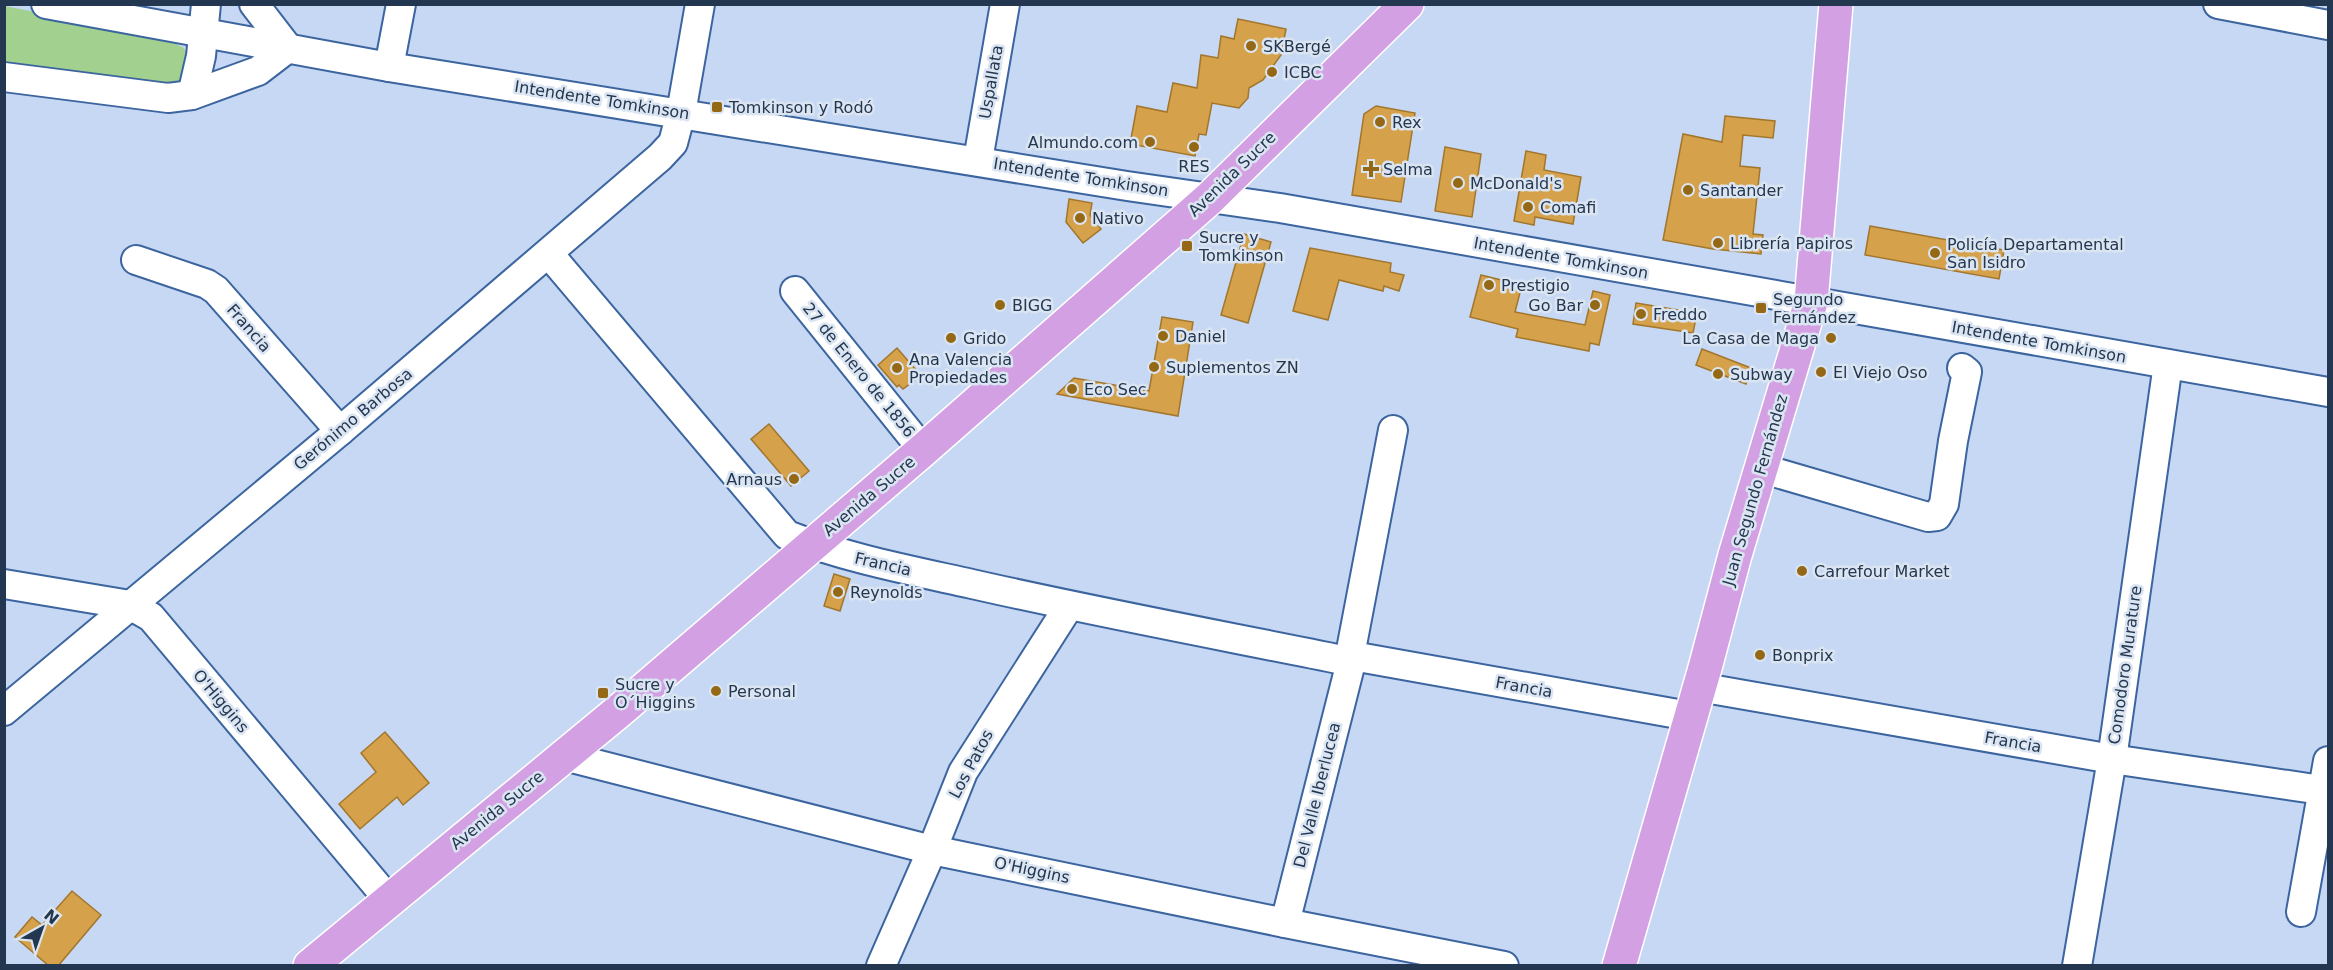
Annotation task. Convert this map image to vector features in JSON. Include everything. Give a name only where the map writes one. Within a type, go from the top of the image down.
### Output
[{"type":"main road","name":"Avenida Sucre","points":[[310,966],[564,756],[923,450],[1210,198],[1407,4]]},
{"type":"main road","name":"Juan Segundo Fernández","points":[[1619,966],[1760,468],[1811,302],[1836,4]]},
{"type":"street","name":"Intendente Tomkinson","points":[[46,4],[205,18],[288,48],[389,67],[1280,208],[2328,392]]},
{"type":"street","points":[[4,76],[168,98],[192,95],[258,71],[288,48],[254,4]]},
{"type":"street","points":[[389,67],[401,4]]},
{"type":"street","name":"Gerónimo Barbosa","points":[[4,711],[340,431],[660,157],[673,143],[681,113],[700,4]]},
{"type":"street","name":"Uspallata","points":[[978,160],[1005,4]]},
{"type":"street","points":[[2218,4],[2328,25]]},
{"type":"street","points":[[192,95],[201,56],[205,18]]},
{"type":"street","name":"Francia","points":[[549,254],[787,535],[812,545],[1069,606],[1350,658],[1694,702],[2112,759],[2326,791]]},
{"type":"street","name":"Francia","points":[[135,260],[207,284],[216,290],[340,431]]},
{"type":"street","name":"27 de Enero de 1856","points":[[795,291],[923,450]]},
{"type":"street","name":"Comodoro Murature","points":[[2077,966],[2112,759],[2168,364]]},
{"type":"street","points":[[1760,468],[1928,517],[1937,516],[1944,504],[1953,441],[1967,372],[1962,368]]},
{"type":"street","name":"Del Valle Iberlucea","points":[[1285,923],[1350,658],[1393,430]]},
{"type":"street","name":"O'Higgins","points":[[4,584],[130,605],[151,617],[389,900]]},
{"type":"street","name":"Los Patos","points":[[881,966],[932,850],[963,772],[1069,606]]},
{"type":"street","name":"O'Higgins","points":[[564,756],[932,850],[1504,966]]},
{"type":"street","points":[[2301,912],[2326,791],[2328,761]]},
{"type":"green space","points":[[4,6],[158,35],[184,48],[189,64],[187,73],[178,87],[5,70]]},
{"type":"building","points":[[1238,19],[1286,29],[1281,55],[1263,80],[1249,88],[1248,98],[1239,108],[1212,103],[1206,135],[1199,134],[1195,156],[1130,144],[1137,106],[1167,112],[1173,83],[1197,88],[1201,55],[1218,58],[1221,36],[1234,39]]},
{"type":"building","points":[[1376,106],[1415,113],[1401,202],[1352,195],[1364,114]]},
{"type":"building","points":[[1725,116],[1775,121],[1773,138],[1743,135],[1740,166],[1760,168],[1753,234],[1763,235],[1761,254],[1713,249],[1663,240],[1683,134],[1722,142]]},
{"type":"building","name":"McDonald's","points":[[1445,147],[1481,154],[1472,217],[1435,211]]},
{"type":"building","points":[[1526,151],[1546,155],[1544,170],[1581,177],[1573,224],[1535,217],[1534,225],[1514,221]]},
{"type":"building","name":"Nativo","points":[[1069,199],[1092,203],[1090,215],[1101,229],[1083,243],[1066,222]]},
{"type":"building","name":"Policía Departamental San Isidro","points":[[1870,226],[2004,250],[1999,279],[1865,255]]},
{"type":"building","points":[[1244,234],[1271,242],[1248,323],[1221,315]]},
{"type":"building","points":[[1310,248],[1391,263],[1390,272],[1404,275],[1399,291],[1384,286],[1383,291],[1339,280],[1328,320],[1293,311]]},
{"type":"building","points":[[1481,275],[1522,285],[1515,312],[1585,325],[1593,291],[1610,295],[1599,345],[1590,343],[1589,351],[1516,337],[1518,329],[1470,317]]},
{"type":"building","points":[[1636,303],[1697,313],[1693,333],[1633,324]]},
{"type":"building","points":[[1162,317],[1193,322],[1178,416],[1057,394],[1074,378],[1149,391]]},
{"type":"building","name":"Ana Valencia Propiedades","points":[[897,348],[917,371],[911,375],[915,380],[903,389],[899,385],[897,387],[878,365]]},
{"type":"building","points":[[1702,349],[1751,368],[1746,384],[1696,365]]},
{"type":"building","points":[[769,424],[809,471],[791,486],[751,439]]},
{"type":"building","name":"Reynolds","points":[[834,574],[850,579],[840,611],[824,606]]},
{"type":"building","points":[[385,732],[429,783],[403,805],[397,797],[360,829],[339,804],[376,772],[361,753]]},
{"type":"building","points":[[72,891],[101,915],[58,966],[49,966],[15,937],[32,917],[42,925]]},
{"type":"place","name":"SKBergé","points":[[1251,46]]},
{"type":"place","name":"ICBC","points":[[1272,72]]},
{"type":"place","name":"Tomkinson y Rodó","points":[[717,107]]},
{"type":"place","name":"Rex","points":[[1380,122]]},
{"type":"place","name":"Almundo.com","points":[[1150,142]]},
{"type":"place","name":"RES","points":[[1194,147]]},
{"type":"place","name":"Selma","points":[[1371,169]]},
{"type":"place","name":"McDonald's","points":[[1458,183]]},
{"type":"place","name":"Santander","points":[[1688,190]]},
{"type":"place","name":"Comafi","points":[[1528,207]]},
{"type":"place","name":"Nativo","points":[[1080,218]]},
{"type":"place","name":"Librería Papiros","points":[[1718,243]]},
{"type":"place","name":"Sucre y Tomkinson","points":[[1187,246]]},
{"type":"place","name":"Policía Departamental San Isidro","points":[[1935,253]]},
{"type":"place","name":"Prestigio","points":[[1489,285]]},
{"type":"place","name":"BIGG","points":[[1000,305]]},
{"type":"place","name":"Go Bar","points":[[1595,305]]},
{"type":"place","name":"Segundo Fernández","points":[[1761,308]]},
{"type":"place","name":"Freddo","points":[[1641,314]]},
{"type":"place","name":"Daniel","points":[[1163,336]]},
{"type":"place","name":"Grido","points":[[951,338]]},
{"type":"place","name":"La Casa de Maga","points":[[1831,338]]},
{"type":"place","name":"Suplementos ZN","points":[[1154,367]]},
{"type":"place","name":"Ana Valencia Propiedades","points":[[897,368]]},
{"type":"place","name":"El Viejo Oso","points":[[1821,372]]},
{"type":"place","name":"Subway","points":[[1718,374]]},
{"type":"place","name":"Eco Sec","points":[[1072,389]]},
{"type":"place","name":"Arnaus","points":[[794,479]]},
{"type":"place","name":"Carrefour Market","points":[[1802,571]]},
{"type":"place","name":"Reynolds","points":[[838,592]]},
{"type":"place","name":"Bonprix","points":[[1760,655]]},
{"type":"place","name":"Personal","points":[[716,691]]},
{"type":"place","name":"Sucre y O´Higgins","points":[[603,693]]}]
